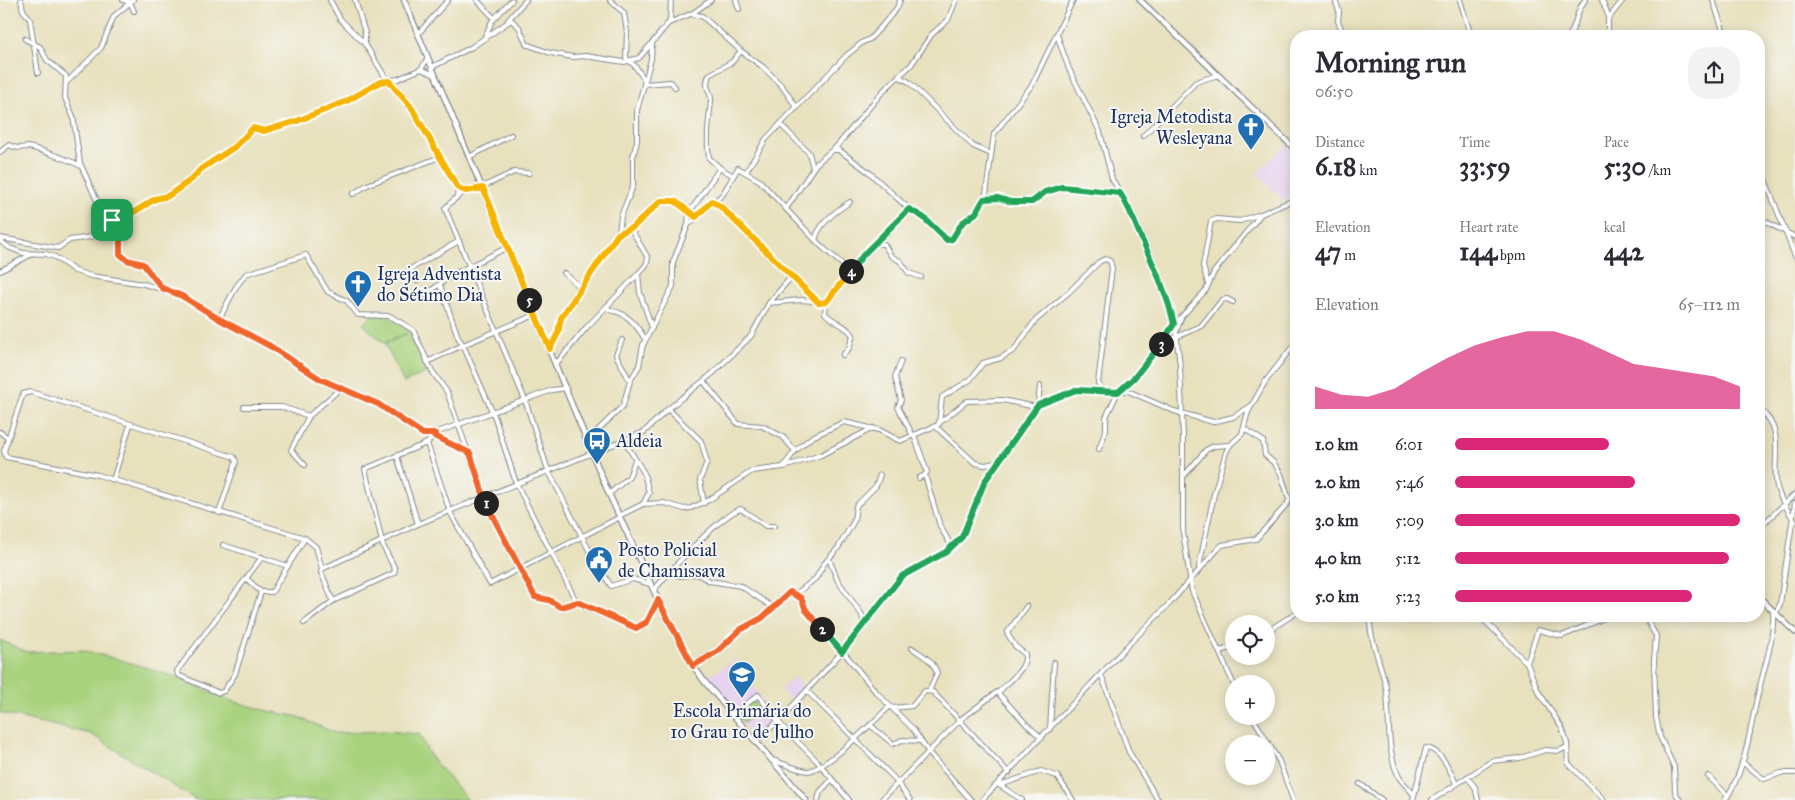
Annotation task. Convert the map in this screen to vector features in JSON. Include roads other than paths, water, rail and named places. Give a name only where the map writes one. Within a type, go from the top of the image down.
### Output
[{"type":"street","points":[[21,0],[23,10],[30,20],[38,73]]},
{"type":"street","points":[[123,0],[131,1]]},
{"type":"street","points":[[330,0],[340,19],[364,44],[389,81],[411,107],[458,188],[457,197]]},
{"type":"street","points":[[355,0],[365,33],[364,44]]},
{"type":"street","points":[[404,0],[508,247],[591,453],[658,600],[693,666],[733,716],[806,800]]},
{"type":"street","points":[[418,34],[448,0]]},
{"type":"street","points":[[477,0],[494,18]]},
{"type":"street","points":[[484,39],[494,18],[512,0]]},
{"type":"street","points":[[432,67],[484,39],[507,22],[526,0]]},
{"type":"street","points":[[610,0],[624,13],[627,36],[625,53],[642,75],[644,82]]},
{"type":"street","points":[[669,23],[672,0]]},
{"type":"street","points":[[507,22],[511,20],[519,27],[527,46],[573,57],[586,56],[631,62],[645,53],[669,23],[691,14],[711,0]]},
{"type":"street","points":[[736,0],[739,9]]},
{"type":"street","points":[[746,172],[757,158],[762,144],[847,56],[863,42],[870,39],[897,8],[900,0]]},
{"type":"street","points":[[786,209],[813,168],[832,151],[861,114],[912,63],[932,34],[948,20],[956,0]]},
{"type":"street","points":[[832,151],[838,150],[870,172],[909,209],[923,217],[947,240],[952,239],[962,223],[976,213],[984,199],[997,129],[1032,85],[1073,0]]},
{"type":"street","points":[[1140,0],[1290,144]]},
{"type":"street","points":[[1335,0],[1340,11],[1338,21],[1342,30]]},
{"type":"street","points":[[1460,0],[1469,30]]},
{"type":"street","points":[[1572,30],[1577,21],[1579,8],[1585,0]]},
{"type":"street","points":[[1602,0],[1608,19],[1608,30]]},
{"type":"street","points":[[1608,19],[1623,0]]},
{"type":"street","points":[[1713,0],[1723,30]]},
{"type":"street","points":[[67,82],[101,48],[112,20],[131,1]]},
{"type":"street","points":[[131,1],[134,11]]},
{"type":"street","points":[[691,14],[702,16],[775,78],[797,108]]},
{"type":"street","points":[[1057,35],[1069,69],[1096,122],[1109,171],[1132,212],[1152,258],[1174,324]]},
{"type":"street","points":[[25,39],[40,47],[47,60],[66,76],[65,98],[73,116],[74,133],[81,166],[98,202],[106,209],[120,234],[120,254],[127,260],[143,264],[162,288]]},
{"type":"street","points":[[550,349],[558,333],[561,318],[618,234],[621,216],[634,186],[633,157],[637,141],[636,118],[651,59],[652,43]]},
{"type":"street","points":[[732,175],[720,168],[709,158],[707,145],[711,100],[706,84],[709,74],[732,62],[741,51]]},
{"type":"street","points":[[0,239],[58,248],[70,240],[92,237],[112,220],[131,214],[155,199],[168,196],[192,179],[201,169],[236,146],[253,128],[264,131],[297,121],[347,101],[380,82],[389,81],[421,69],[428,58]]},
{"type":"street","points":[[421,69],[435,75]]},
{"type":"street","points":[[1143,136],[1196,82],[1218,75]]},
{"type":"street","points":[[898,76],[909,82],[972,146],[991,154]]},
{"type":"street","points":[[644,82],[671,82],[675,87]]},
{"type":"street","points":[[780,124],[809,153],[813,168]]},
{"type":"street","points":[[469,157],[511,135]]},
{"type":"street","points":[[0,152],[9,145],[23,150],[30,148],[81,166]]},
{"type":"street","points":[[353,194],[367,185],[440,157]]},
{"type":"street","points":[[589,447],[597,431],[623,406],[630,381],[638,366],[645,340],[673,286],[673,262],[688,226],[690,212],[720,168]]},
{"type":"street","points":[[688,226],[712,201],[723,194],[732,175],[738,168],[760,181],[816,240],[850,271]]},
{"type":"street","points":[[529,173],[514,172],[482,188],[466,191],[445,208],[525,400],[548,470],[582,538],[610,585],[633,579],[650,584]]},
{"type":"street","points":[[1765,180],[1795,256]]},
{"type":"street","points":[[984,199],[998,198],[1011,202],[1032,202],[1045,192],[1062,187],[1120,193]]},
{"type":"street","points":[[458,188],[466,191]]},
{"type":"street","points":[[618,234],[631,229],[661,201],[675,201],[696,217]]},
{"type":"street","points":[[712,201],[731,215],[763,250],[819,303]]},
{"type":"street","points":[[816,240],[818,232],[830,218],[850,202]]},
{"type":"street","points":[[1208,284],[1203,266],[1212,221],[1217,219],[1240,221],[1290,202]]},
{"type":"street","points":[[843,355],[849,348],[853,335],[845,326],[828,317],[825,312],[826,302],[850,271],[909,209]]},
{"type":"street","points":[[1099,449],[1106,430],[1106,417],[1118,392],[1134,378],[1174,324],[1208,284],[1214,272],[1261,214]]},
{"type":"street","points":[[115,224],[118,218]]},
{"type":"street","points":[[1765,221],[1784,229],[1795,237]]},
{"type":"street","points":[[556,364],[606,306],[646,266],[648,258],[631,229]]},
{"type":"street","points":[[0,239],[14,250],[55,257]]},
{"type":"street","points":[[417,281],[411,272],[412,268],[458,241]]},
{"type":"street","points":[[875,244],[884,244],[892,256],[900,261],[909,274],[921,277]]},
{"type":"street","points":[[44,247],[74,271],[91,276],[162,288],[182,296],[219,319],[270,346],[320,379],[378,404],[423,434],[435,436],[470,453]]},
{"type":"street","points":[[425,295],[452,275],[508,247]]},
{"type":"street","points":[[0,271],[32,254]]},
{"type":"street","points":[[219,319],[236,287],[246,274],[306,255],[328,292],[347,300],[358,316],[390,316],[411,328],[427,362],[443,385],[470,453],[483,497],[535,597],[549,600],[561,607],[578,602]]},
{"type":"street","points":[[937,425],[942,399],[945,394],[970,380],[983,363],[1001,358],[1014,350],[1035,322],[1099,262],[1105,259],[1110,261],[1112,268],[1098,383],[1103,390]]},
{"type":"street","points":[[564,273],[581,288]]},
{"type":"street","points":[[638,274],[640,293],[652,328]]},
{"type":"street","points":[[322,569],[418,524],[644,432],[668,409],[704,382],[751,336],[769,303],[792,276]]},
{"type":"street","points":[[440,284],[458,337],[464,345],[492,413],[516,483],[578,602],[638,628],[647,622],[658,600]]},
{"type":"street","points":[[1161,344],[1203,324],[1222,300],[1227,299],[1233,302]]},
{"type":"street","points":[[769,303],[801,300],[819,303],[826,302]]},
{"type":"street","points":[[606,306],[613,313],[622,314],[637,327],[645,340]]},
{"type":"street","points":[[427,362],[536,315]]},
{"type":"street","points":[[1181,318],[1176,336],[1180,366],[1182,412],[1183,532],[1192,591],[1230,675]]},
{"type":"street","points":[[622,340],[616,354],[630,381]]},
{"type":"street","points":[[1198,572],[1214,494],[1230,446],[1245,429],[1251,406],[1265,382],[1290,350]]},
{"type":"street","points":[[902,361],[896,377],[901,400],[898,408],[913,435],[924,461],[925,476],[940,526],[952,547]]},
{"type":"street","points":[[704,382],[733,420],[741,425],[762,426],[783,437],[795,451]]},
{"type":"street","points":[[756,742],[807,691],[842,652],[902,576],[931,561],[952,547],[965,534],[985,481],[1037,406],[1040,386]]},
{"type":"street","points":[[305,465],[291,450],[309,416],[341,388]]},
{"type":"street","points":[[304,623],[333,601],[394,573],[382,541],[365,469],[427,443],[435,436],[459,425],[552,390],[566,388]]},
{"type":"street","points":[[783,467],[795,451],[817,433],[844,422],[873,428],[898,440],[937,425],[967,401],[1002,400],[1037,406],[1076,390],[1103,390],[1133,393],[1174,411],[1213,422],[1241,414],[1251,406]]},
{"type":"street","points":[[219,513],[236,459],[27,392],[23,394],[4,451],[6,457],[113,480],[219,513],[306,538],[316,547],[322,569],[321,572],[333,601]]},
{"type":"street","points":[[244,407],[282,407],[309,416]]},
{"type":"street","points":[[668,409],[701,441],[707,462],[700,480],[704,503]]},
{"type":"street","points":[[1765,417],[1770,422],[1776,441],[1777,487],[1794,520]]},
{"type":"street","points":[[937,425],[975,463],[985,465],[998,462]]},
{"type":"street","points":[[113,480],[130,426]]},
{"type":"street","points":[[643,504],[664,503],[687,509],[704,503],[752,471],[783,467],[822,455],[873,428]]},
{"type":"street","points":[[982,800],[999,785],[1222,545],[1256,539],[1288,503],[1289,498],[1281,474],[1274,463],[1265,455],[1263,441],[1245,429]]},
{"type":"street","points":[[0,432],[8,438]]},
{"type":"street","points":[[427,443],[450,512],[488,583],[504,578],[551,552],[582,538],[646,501],[649,490],[644,473],[634,460],[623,439]]},
{"type":"street","points":[[1182,478],[1210,448],[1230,446]]},
{"type":"street","points":[[396,456],[418,524]]},
{"type":"street","points":[[609,494],[629,477],[634,460]]},
{"type":"street","points":[[693,666],[712,655],[740,630],[774,608],[786,594],[796,594],[816,578],[852,525],[857,513],[856,506],[876,486],[880,475]]},
{"type":"street","points":[[919,478],[925,476]]},
{"type":"street","points":[[1765,522],[1795,494]]},
{"type":"street","points":[[1708,776],[1727,798],[1742,762],[1761,680],[1766,667],[1774,612],[1780,604],[1794,520],[1795,503]]},
{"type":"street","points":[[654,590],[727,515],[738,509],[766,526],[774,526]]},
{"type":"street","points":[[247,578],[261,592],[272,592],[306,538]]},
{"type":"street","points":[[223,545],[288,566]]},
{"type":"street","points":[[261,592],[235,674],[224,691],[218,693],[178,675],[177,671],[262,557]]},
{"type":"street","points":[[829,558],[838,581],[862,615],[864,625]]},
{"type":"street","points":[[670,572],[680,576],[697,574],[716,582],[740,586],[774,608]]},
{"type":"street","points":[[796,594],[801,598],[810,616],[913,729],[920,742],[971,800]]},
{"type":"street","points":[[1765,603],[1795,632]]},
{"type":"street","points":[[882,800],[960,720],[1013,680],[1026,658],[1025,654],[1015,646],[1007,633],[1027,606]]},
{"type":"street","points":[[1275,626],[1290,617]]},
{"type":"street","points":[[1370,622],[1370,629],[1386,686],[1387,725],[1391,738],[1393,759],[1401,780],[1414,795]]},
{"type":"street","points":[[1485,622],[1509,648],[1527,663],[1538,691],[1562,728],[1567,747],[1568,763],[1604,800]]},
{"type":"street","points":[[1527,663],[1538,630],[1562,636],[1595,622]]},
{"type":"street","points":[[1648,622],[1656,636],[1654,661],[1656,717],[1660,737],[1672,761],[1675,792],[1680,800]]},
{"type":"street","points":[[1774,622],[1785,622]]},
{"type":"street","points":[[912,648],[930,660],[935,668],[936,679],[929,691]]},
{"type":"street","points":[[1219,651],[1225,649]]},
{"type":"street","points":[[1050,729],[1054,662]]},
{"type":"street","points":[[1101,674],[1129,752],[1158,800]]},
{"type":"street","points":[[807,691],[855,738],[898,784],[910,800]]},
{"type":"street","points":[[771,760],[804,771],[821,765],[891,707],[912,706],[925,691],[929,691],[933,692],[1009,773]]},
{"type":"street","points":[[999,692],[1027,725],[1042,738]]},
{"type":"street","points":[[733,716],[757,695],[778,721],[821,765],[849,800]]},
{"type":"street","points":[[870,725],[893,744],[902,740],[920,742]]},
{"type":"street","points":[[1257,725],[1279,761],[1293,800]]},
{"type":"street","points":[[1432,800],[1492,761],[1520,758],[1545,750],[1558,751],[1567,747]]},
{"type":"street","points":[[1413,800],[1428,748],[1446,764],[1456,784]]},
{"type":"street","points":[[1742,762],[1764,779],[1781,773],[1795,773]]},
{"type":"street","points":[[999,785],[1041,771],[1056,776],[1073,800]]},
{"type":"street","points":[[1467,777],[1475,787],[1478,800]]},
{"type":"street","points":[[818,800],[820,792],[832,779]]},
{"type":"street","points":[[1360,784],[1382,800]]},
{"type":"street","points":[[999,785],[1022,800]]},
{"type":"place","name":"Igreja Metodista Wesleyana","points":[[1251,151]]},
{"type":"place","name":"Igreja Adventista do Sétimo Dia","points":[[358,308]]},
{"type":"place","name":"Aldeia","points":[[597,465]]},
{"type":"place","name":"Posto Policial de Chamissava","points":[[599,584]]},
{"type":"place","name":"Escola Primária do 1o Grau 10 de Julho","points":[[742,699]]}]
